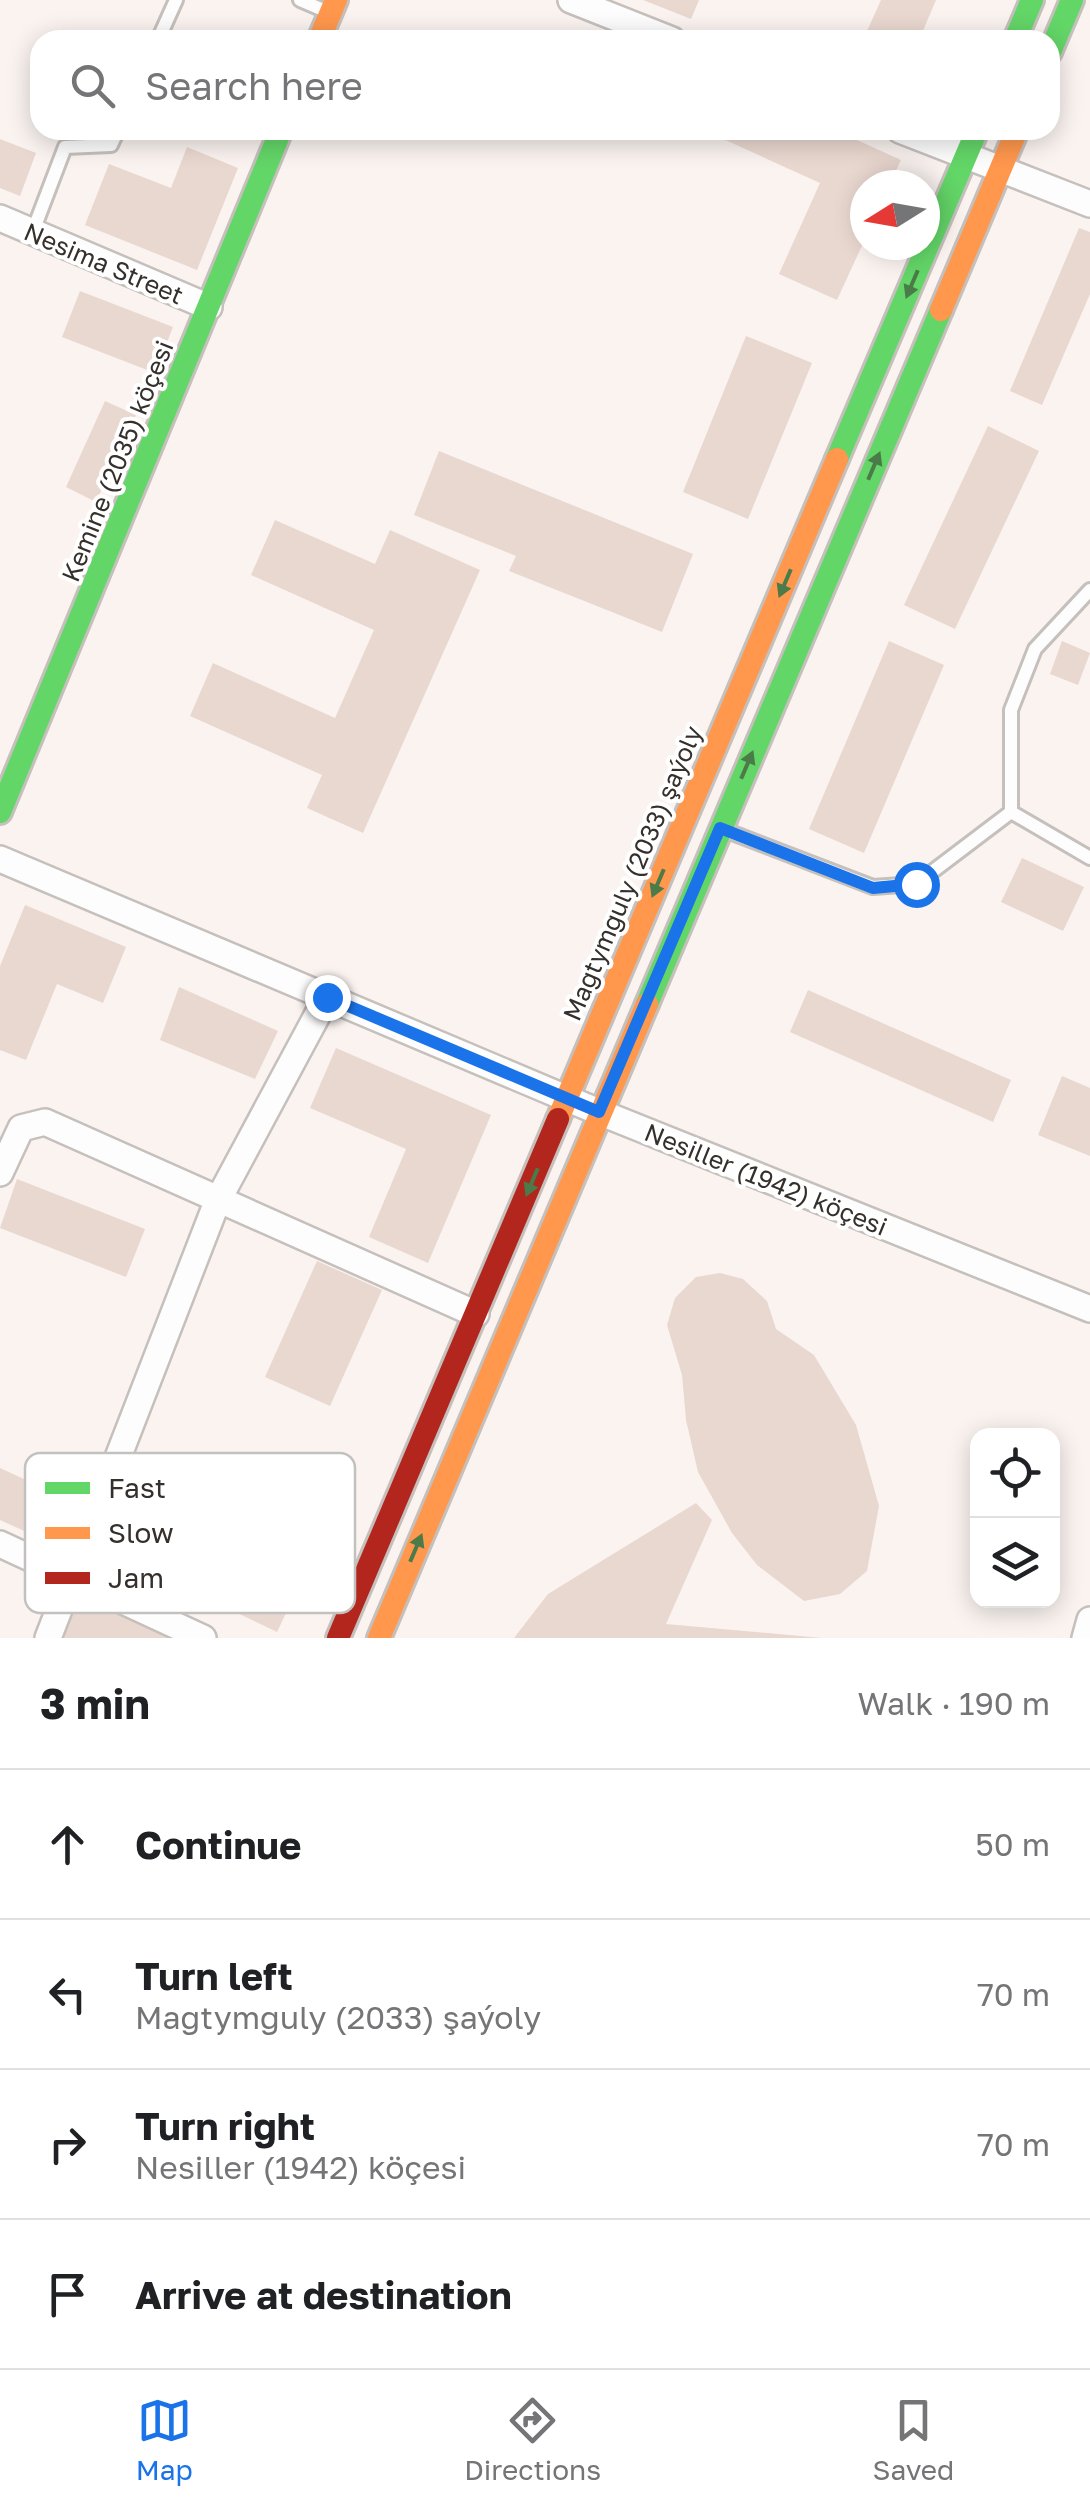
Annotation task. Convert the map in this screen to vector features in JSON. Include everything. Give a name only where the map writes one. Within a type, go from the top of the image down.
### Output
[{"type":"main road","points":[[1019,30],[1032,0]]},
{"type":"main road","points":[[1059,30],[1072,0]]},
{"type":"main road","name":"Kemine (2035) köçesi","points":[[0,812],[277,140]]},
{"type":"main road","name":"Magtymguly (2033) şaýoly","points":[[355,1598],[973,140]]},
{"type":"main road","points":[[379,1638],[1013,140]]},
{"type":"main road","name":"Magtymguly (2033) şaýoly","points":[[338,1638],[349,1613]]},
{"type":"street","points":[[571,0],[647,30]]},
{"type":"street","points":[[925,140],[1090,204]]},
{"type":"street","name":"Nesima Street","points":[[0,218],[209,308]]},
{"type":"street","name":"Nesiller (1942) köçesi","points":[[0,859],[599,1112],[1090,1309]]},
{"type":"street","points":[[118,1453],[217,1202],[327,997]]},
{"type":"street","points":[[0,1173],[21,1128],[44,1122],[476,1314]]},
{"type":"street","points":[[0,1544],[25,1556]]},
{"type":"street","points":[[48,1638],[56,1613]]},
{"type":"street","points":[[148,1613],[202,1638]]},
{"type":"street","points":[[1084,1638],[1090,1620]]},
{"type":"lane","points":[[162,30],[176,0]]},
{"type":"lane","points":[[300,0],[333,7]]},
{"type":"lane","points":[[33,231],[65,147],[111,146],[114,140]]},
{"type":"lane","points":[[1011,812],[1011,710],[1036,649],[1090,590]]},
{"type":"lane","points":[[720,828],[873,888],[916,884],[1011,812]]},
{"type":"lane","points":[[1011,812],[1090,858]]},
{"type":"building","points":[[643,0],[699,0],[691,19]]},
{"type":"building","points":[[881,0],[936,0],[923,30],[868,30]]},
{"type":"building","points":[[0,139],[36,153],[20,196],[0,188]]},
{"type":"building","points":[[725,140],[857,140],[901,160],[896,170],[850,170],[850,260],[855,260],[837,300],[779,274],[820,183]]},
{"type":"building","points":[[187,147],[238,168],[197,270],[85,225],[109,164],[171,188]]},
{"type":"building","points":[[1079,228],[1090,232],[1090,294],[1042,405],[1010,391]]},
{"type":"building","points":[[80,291],[173,327],[155,373],[62,337]]},
{"type":"building","points":[[746,336],[812,363],[748,519],[683,492]]},
{"type":"building","points":[[105,401],[136,415],[96,502],[66,487]]},
{"type":"building","points":[[988,426],[1039,451],[955,629],[904,605]]},
{"type":"building","points":[[439,451],[693,554],[662,632],[509,571],[516,556],[414,515]]},
{"type":"building","points":[[275,520],[375,564],[390,530],[480,570],[363,833],[307,808],[322,775],[190,716],[213,663],[335,718],[374,630],[251,575]]},
{"type":"building","points":[[889,641],[944,665],[864,853],[809,829]]},
{"type":"building","points":[[1062,641],[1090,653],[1078,685],[1050,674]]},
{"type":"building","points":[[1022,858],[1084,887],[1063,931],[1001,902]]},
{"type":"building","points":[[25,905],[126,947],[103,1003],[57,984],[26,1060],[0,1050],[0,966]]},
{"type":"building","points":[[179,987],[278,1031],[255,1079],[160,1040]]},
{"type":"building","points":[[808,990],[1011,1080],[993,1122],[790,1032]]},
{"type":"building","points":[[336,1048],[491,1115],[428,1263],[369,1237],[406,1149],[310,1108]]},
{"type":"building","points":[[1062,1076],[1090,1088],[1090,1156],[1038,1135]]},
{"type":"building","points":[[17,1179],[145,1229],[126,1277],[0,1228]]},
{"type":"building","points":[[317,1261],[382,1290],[330,1406],[265,1377]]},
{"type":"building","points":[[720,1273],[743,1279],[767,1301],[776,1329],[814,1355],[856,1425],[879,1506],[867,1571],[840,1594],[804,1601],[757,1565],[732,1533],[698,1472],[686,1420],[682,1375],[667,1325],[675,1298],[696,1277]]},
{"type":"building","points":[[0,1468],[25,1480],[25,1531],[0,1520]]},
{"type":"building","points":[[696,1503],[712,1520],[666,1624],[822,1638],[514,1638],[548,1594]]},
{"type":"building","points":[[68,1613],[132,1613],[185,1638],[60,1638]]},
{"type":"building","points":[[237,1613],[286,1613],[277,1632]]},
{"type":"traffic: fast","points":[[1019,30],[1032,0]]},
{"type":"traffic: fast","points":[[1059,30],[1072,0]]},
{"type":"traffic: fast","points":[[0,812],[277,140]]},
{"type":"traffic: fast","points":[[837,459],[973,140]]},
{"type":"traffic: fast","points":[[647,1004],[941,310]]},
{"type":"traffic: slow","points":[[323,30],[336,0]]},
{"type":"traffic: slow","points":[[941,310],[1013,140]]},
{"type":"traffic: slow","points":[[558,1119],[837,459]]},
{"type":"traffic: slow","points":[[379,1638],[647,1004]]},
{"type":"traffic: jam","points":[[355,1598],[558,1119]]},
{"type":"traffic: jam","points":[[338,1638],[349,1613]]},
{"type":"route","points":[[327,997],[599,1112],[720,828],[873,888],[916,884]]}]
